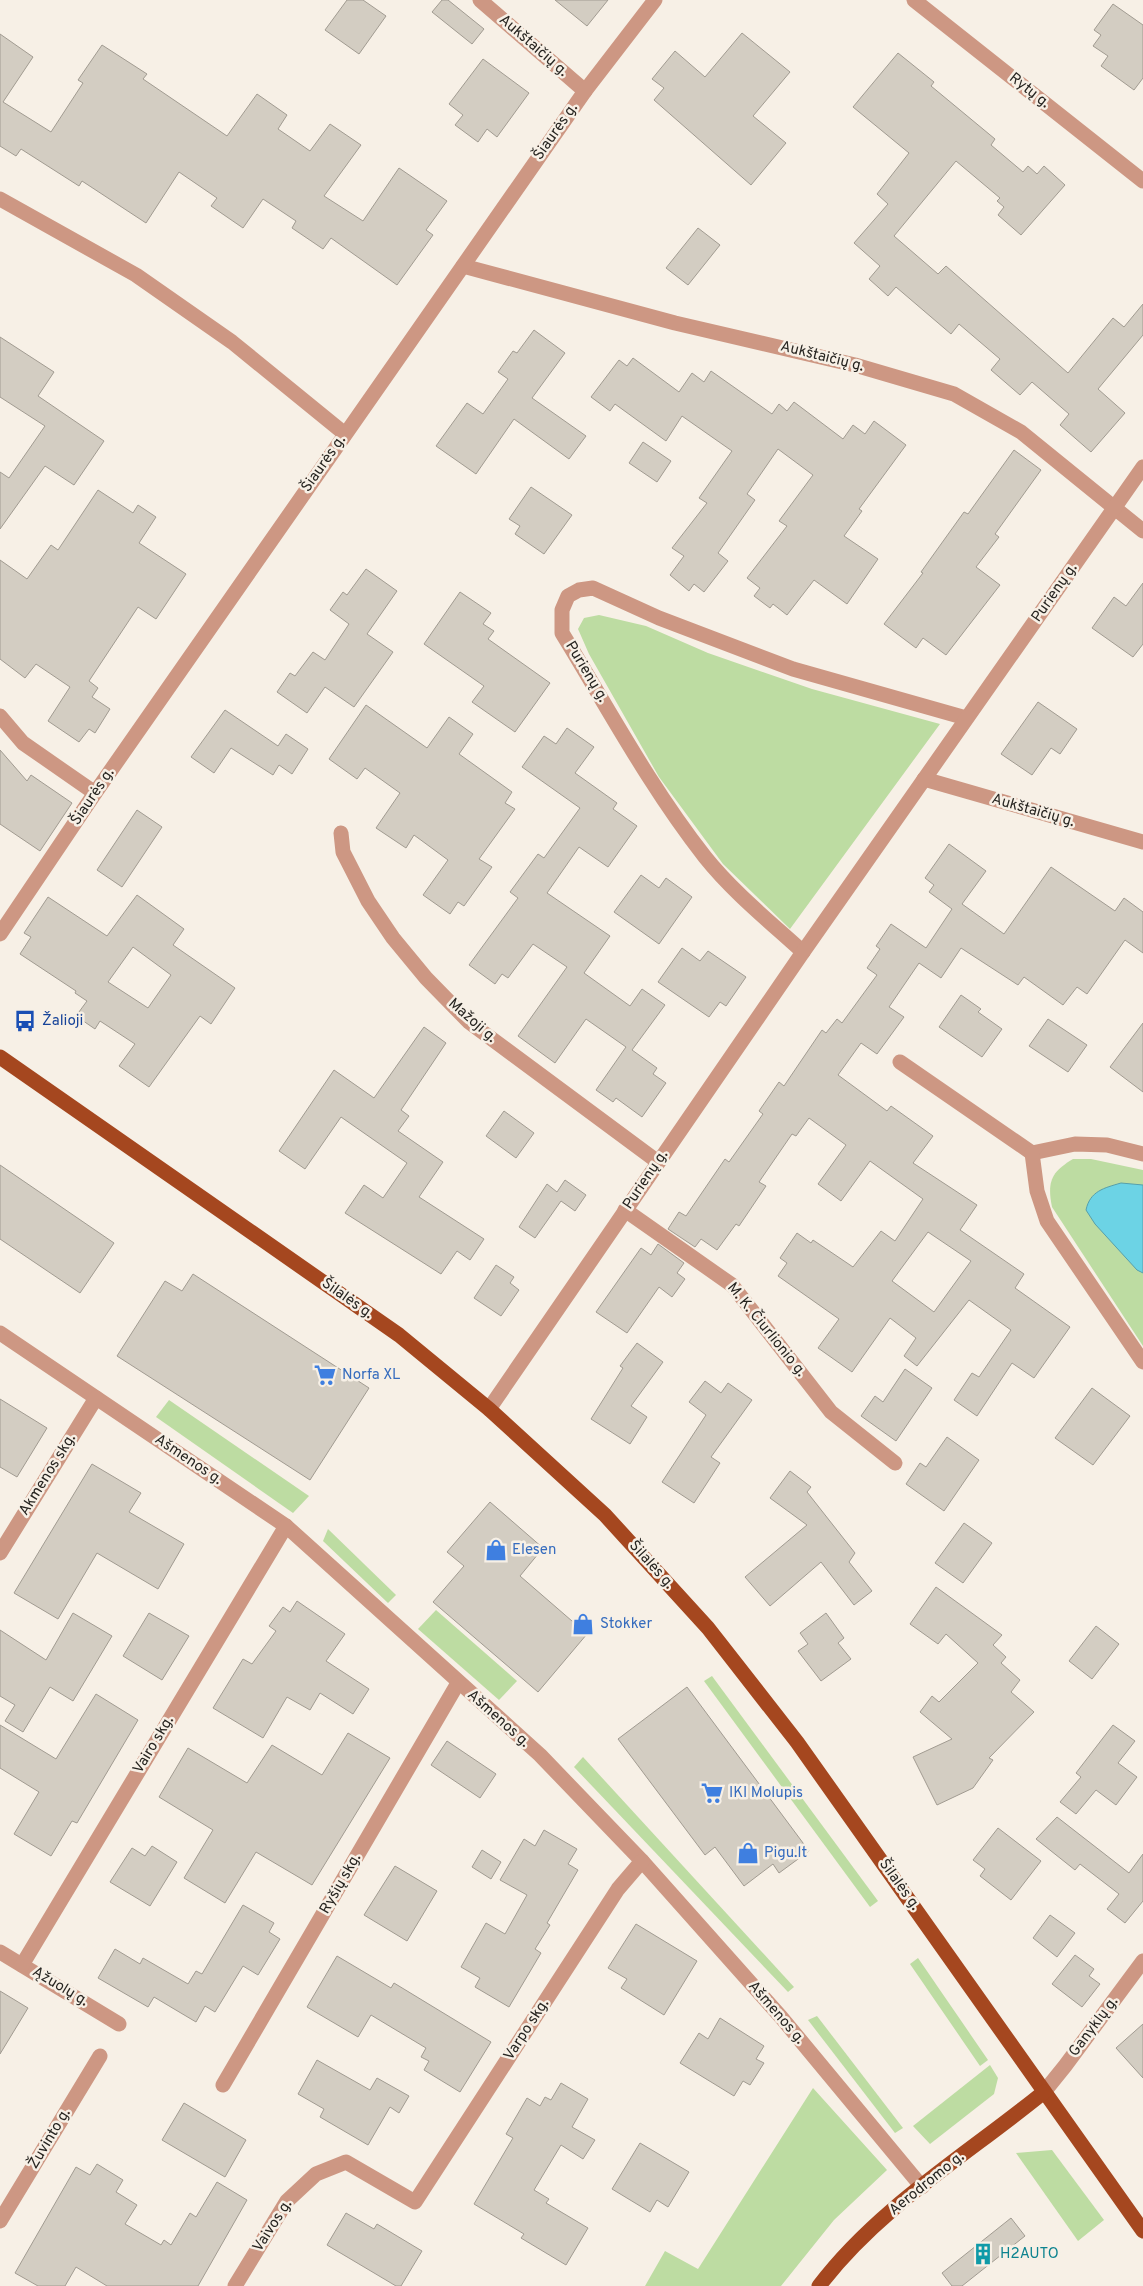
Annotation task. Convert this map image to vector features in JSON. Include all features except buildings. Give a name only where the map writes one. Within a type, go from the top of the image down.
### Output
[{"type":"main road","name":"Šilalės g.","points":[[0,1057],[399,1336],[489,1409],[605,1515],[708,1628],[802,1750],[1143,2231]]},
{"type":"main road","name":"Aerodromo g.","points":[[820,2286],[865,2236],[922,2187],[1044,2092]]},
{"type":"street","name":"Aukštaičių g.","points":[[480,0],[585,91]]},
{"type":"street","name":"Šiaurės g.","points":[[0,934],[95,794],[462,266],[585,91],[655,0]]},
{"type":"street","name":"Rytų g.","points":[[914,0],[1143,182]]},
{"type":"street","points":[[0,199],[136,275],[232,342],[345,434]]},
{"type":"street","name":"Aukštaičių g.","points":[[462,266],[675,323],[855,365],[954,394],[1021,432],[1143,531]]},
{"type":"street","name":"Purienų g.","points":[[489,1409],[803,952],[1143,467]]},
{"type":"street","name":"Purienų g.","points":[[803,952],[739,894],[706,858],[671,811],[562,633],[562,610],[568,596],[579,590],[593,588],[659,618],[793,669],[966,718]]},
{"type":"street","points":[[0,716],[23,743],[95,794]]},
{"type":"street","name":"Aukštaičių g.","points":[[924,779],[1143,842]]},
{"type":"street","name":"Mažoji g.","points":[[342,833],[344,852],[368,901],[393,938],[426,978],[469,1022],[658,1162]]},
{"type":"street","points":[[900,1062],[1032,1153],[1075,1144],[1107,1146],[1143,1154]]},
{"type":"street","points":[[1032,1153],[1037,1192],[1047,1220],[1143,1362]]},
{"type":"street","name":"M. K. Čiurlionio g.","points":[[625,1210],[732,1285],[831,1412],[895,1463]]},
{"type":"street","name":"Ašmenos g.","points":[[0,1333],[286,1526],[540,1755],[642,1861],[781,2017],[922,2187]]},
{"type":"street","name":"Akmenos skg.","points":[[0,1553],[96,1398]]},
{"type":"street","name":"Vairo skg.","points":[[22,1965],[286,1526]]},
{"type":"street","name":"Ryšių skg.","points":[[223,2085],[458,1683]]},
{"type":"street","name":"Varpo skg.","points":[[346,2162],[415,2202],[618,1889],[642,1861]]},
{"type":"street","name":"Ąžuolų g.","points":[[0,1952],[119,2024]]},
{"type":"street","name":"Ganyklų g.","points":[[1044,2092],[1143,1961]]},
{"type":"street","name":"Žuvinto g.","points":[[0,2221],[100,2056]]},
{"type":"street","name":"Vaivos g.","points":[[235,2286],[288,2201],[316,2174],[346,2162]]},
{"type":"green space","points":[[599,615],[646,626],[708,653],[812,689],[940,724],[790,929],[723,864],[659,777],[589,654],[578,629],[584,618]]},
{"type":"green space","points":[[1073,1159],[1091,1159],[1143,1170],[1143,1346],[1052,1207],[1050,1191],[1052,1178],[1060,1168]]},
{"type":"green space","points":[[169,1400],[309,1496],[293,1513],[156,1417]]},
{"type":"green space","points":[[328,1529],[396,1595],[388,1603],[323,1541]]},
{"type":"green space","points":[[436,1610],[517,1681],[499,1700],[418,1629]]},
{"type":"green space","points":[[712,1676],[878,1901],[870,1907],[704,1681]]},
{"type":"green space","points":[[583,1757],[794,1987],[788,1992],[574,1767]]},
{"type":"green space","points":[[918,1958],[988,2060],[980,2066],[910,1964]]},
{"type":"green space","points":[[817,2016],[903,2128],[895,2133],[808,2020]]},
{"type":"green space","points":[[990,2065],[998,2078],[994,2094],[930,2144],[913,2126]]},
{"type":"green space","points":[[813,2088],[887,2170],[834,2220],[781,2286],[645,2286],[665,2251],[698,2269]]},
{"type":"green space","points":[[1052,2150],[1104,2220],[1078,2241],[1016,2153]]},
{"type":"water","points":[[1121,1183],[1143,1185],[1143,1273],[1137,1270],[1095,1224],[1086,1210],[1094,1194]]},
{"type":"place","name":"Žalioji","points":[[25,1021]]},
{"type":"place","name":"Norfa XL","points":[[325,1375]]},
{"type":"place","name":"Elesen","points":[[496,1550]]},
{"type":"place","name":"Stokker","points":[[583,1624]]},
{"type":"place","name":"IKI Molupis","points":[[712,1793]]},
{"type":"place","name":"Pigu.lt","points":[[748,1853]]},
{"type":"place","name":"H2AUTO","points":[[983,2254]]}]
